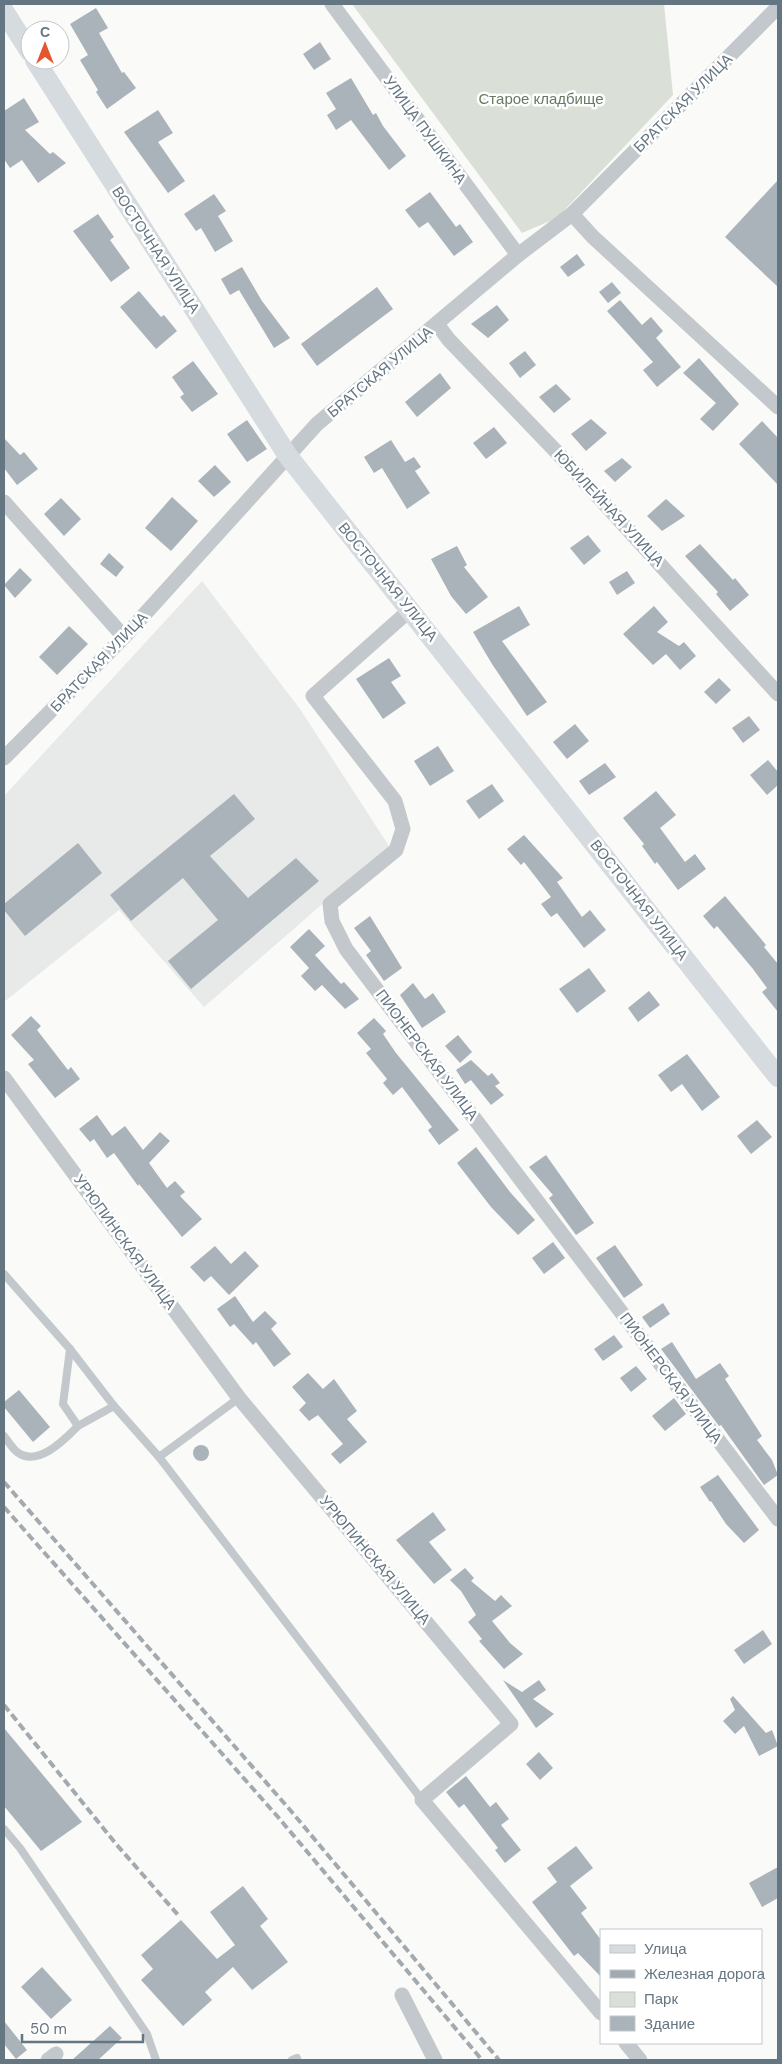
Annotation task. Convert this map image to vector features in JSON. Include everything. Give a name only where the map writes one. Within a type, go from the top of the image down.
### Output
[{"type":"street","name":"УЛИЦА ПУШКИНА","points":[[332,4],[518,255]]},
{"type":"street","name":"БРАТСКАЯ УЛИЦА","points":[[4,758],[124,636],[228,525],[317,424],[518,255],[572,214],[778,7]]},
{"type":"street","points":[[4,11],[20,36]]},
{"type":"street","name":"ВОСТОЧНАЯ УЛИЦА","points":[[41,70],[288,456],[411,609],[778,1077]]},
{"type":"street","points":[[572,214],[600,244],[778,407]]},
{"type":"street","name":"ЮБИЛЕЙНАЯ УЛИЦА","points":[[437,324],[449,340],[572,468],[778,694]]},
{"type":"street","points":[[4,502],[124,636]]},
{"type":"street","name":"ПИОНЕРСКАЯ УЛИЦА","points":[[411,609],[314,696],[395,800],[403,829],[396,850],[330,904],[332,921],[346,949],[778,1519]]},
{"type":"street","name":"УРЮПИНСКАЯ УЛИЦА","points":[[4,1078],[239,1398],[511,1724],[422,1800]]},
{"type":"street","points":[[422,1800],[600,2012]]},
{"type":"street","points":[[402,1995],[435,2060]]},
{"type":"street","points":[[627,2044],[640,2060]]},
{"type":"lane","points":[[4,1274],[70,1349],[114,1406],[159,1457],[422,1800]]},
{"type":"lane","points":[[70,1349],[63,1404],[78,1426]]},
{"type":"lane","points":[[159,1457],[239,1398]]},
{"type":"lane","points":[[4,1436],[17,1452],[29,1456],[51,1452],[78,1426],[114,1406]]},
{"type":"lane","points":[[4,1829],[20,1848],[147,2034],[156,2060]]},
{"type":"shaded area","points":[[202,581],[300,709],[389,846],[204,1007],[119,910],[4,1002],[4,796]]},
{"type":"green space","name":"Старое кладбище","points":[[352,4],[664,4],[673,95],[557,218],[522,233]]},
{"type":"building","points":[[96,8],[108,28],[99,33],[122,73],[124,72],[136,88],[107,109],[80,60],[88,55],[70,24]]},
{"type":"building","points":[[320,42],[331,59],[314,70],[303,54]]},
{"type":"building","points":[[351,78],[373,115],[376,113],[383,126],[406,156],[389,170],[351,120],[336,130],[327,115],[336,109],[326,93]]},
{"type":"building","points":[[24,98],[39,122],[25,130],[50,154],[53,152],[66,163],[38,183],[22,160],[10,168],[4,159],[4,111]]},
{"type":"building","points":[[158,110],[173,133],[158,142],[185,181],[168,193],[124,132]]},
{"type":"building","points":[[778,180],[778,287],[725,237]]},
{"type":"building","points":[[430,192],[456,227],[460,224],[473,242],[454,256],[428,222],[419,228],[405,210]]},
{"type":"building","points":[[214,194],[226,211],[218,216],[233,241],[215,252],[201,228],[196,231],[184,214]]},
{"type":"building","points":[[98,214],[114,237],[110,240],[130,268],[111,282],[73,231]]},
{"type":"building","points":[[577,254],[585,265],[568,277],[560,267]]},
{"type":"building","points":[[242,267],[262,301],[290,338],[274,348],[239,290],[230,295],[221,279]]},
{"type":"building","points":[[612,282],[621,293],[608,303],[599,292]]},
{"type":"building","points":[[377,287],[393,309],[317,366],[301,344]]},
{"type":"building","points":[[139,291],[161,317],[164,315],[177,331],[156,349],[120,307]]},
{"type":"building","points":[[620,300],[642,325],[651,317],[663,331],[656,338],[681,367],[657,387],[643,370],[653,362],[607,311]]},
{"type":"building","points":[[497,305],[509,320],[488,338],[471,324]]},
{"type":"building","points":[[525,351],[536,365],[520,378],[509,363]]},
{"type":"building","points":[[699,358],[739,404],[713,431],[700,419],[716,403],[683,373]]},
{"type":"building","points":[[193,361],[218,394],[192,412],[180,397],[184,394],[172,377]]},
{"type":"building","points":[[440,373],[451,388],[417,417],[405,402]]},
{"type":"building","points":[[556,384],[571,399],[554,413],[539,397]]},
{"type":"building","points":[[591,419],[607,433],[586,451],[571,434]]},
{"type":"building","points":[[247,420],[267,449],[247,462],[227,434]]},
{"type":"building","points":[[762,421],[778,438],[778,485],[739,444]]},
{"type":"building","points":[[494,427],[507,443],[486,459],[473,443]]},
{"type":"building","points":[[4,438],[20,455],[24,452],[38,469],[17,485],[4,468]]},
{"type":"building","points":[[391,440],[405,462],[414,457],[421,467],[415,471],[430,493],[407,509],[382,468],[374,473],[364,457]]},
{"type":"building","points":[[622,458],[632,467],[615,482],[604,471]]},
{"type":"building","points":[[215,465],[231,482],[214,497],[198,481]]},
{"type":"building","points":[[172,497],[198,521],[171,551],[145,528]]},
{"type":"building","points":[[61,498],[81,519],[64,536],[44,514]]},
{"type":"building","points":[[666,499],[685,516],[662,531],[647,516]]},
{"type":"building","points":[[588,535],[601,551],[584,565],[570,548]]},
{"type":"building","points":[[700,544],[733,580],[735,578],[749,595],[730,611],[716,594],[718,592],[685,556]]},
{"type":"building","points":[[457,546],[467,565],[464,567],[488,597],[466,614],[451,596],[431,559]]},
{"type":"building","points":[[109,553],[124,567],[116,577],[100,564]]},
{"type":"building","points":[[20,568],[32,580],[15,598],[4,585]]},
{"type":"building","points":[[627,571],[635,583],[617,595],[609,582]]},
{"type":"building","points":[[519,606],[530,625],[502,641],[547,702],[527,716],[473,632]]},
{"type":"building","points":[[654,606],[668,622],[657,632],[679,646],[684,642],[696,656],[680,670],[666,654],[653,665],[623,634]]},
{"type":"building","points":[[69,626],[88,644],[57,675],[39,657]]},
{"type":"building","points":[[389,658],[401,676],[391,682],[406,703],[383,719],[356,679]]},
{"type":"building","points":[[719,678],[731,690],[716,704],[704,692]]},
{"type":"building","points":[[749,716],[760,730],[743,743],[732,728]]},
{"type":"building","points":[[575,724],[589,741],[567,759],[553,742]]},
{"type":"building","points":[[438,746],[454,771],[430,786],[414,761]]},
{"type":"building","points":[[768,760],[778,772],[778,785],[767,795],[750,775]]},
{"type":"building","points":[[605,763],[616,777],[589,795],[579,781]]},
{"type":"building","points":[[492,784],[504,801],[479,819],[466,801]]},
{"type":"building","points":[[656,791],[676,815],[660,828],[685,862],[695,854],[706,869],[678,890],[657,862],[655,864],[642,846],[644,844],[623,818]]},
{"type":"building","points":[[234,794],[255,819],[210,856],[248,898],[296,858],[319,881],[191,989],[168,961],[218,920],[183,878],[131,921],[110,895]]},
{"type":"building","points":[[524,835],[563,878],[557,882],[582,917],[590,910],[606,930],[584,948],[557,913],[551,917],[541,904],[551,897],[524,862],[521,865],[507,849]]},
{"type":"building","points":[[78,843],[102,873],[25,936],[4,910],[4,904]]},
{"type":"building","points":[[725,896],[766,945],[764,947],[778,964],[778,1012],[762,992],[767,988],[753,969],[717,926],[714,929],[703,916]]},
{"type":"building","points":[[370,916],[402,968],[384,981],[366,955],[371,951],[354,928]]},
{"type":"building","points":[[309,929],[325,946],[315,955],[341,984],[344,982],[359,999],[345,1009],[322,985],[315,991],[301,976],[309,968],[290,947]]},
{"type":"building","points":[[589,968],[606,991],[577,1013],[559,989]]},
{"type":"building","points":[[413,983],[425,999],[433,993],[446,1012],[422,1028],[400,995]]},
{"type":"building","points":[[649,991],[660,1005],[638,1022],[628,1008]]},
{"type":"building","points":[[31,1016],[41,1026],[37,1030],[68,1070],[71,1067],[80,1079],[55,1098],[28,1064],[34,1060],[11,1035]]},
{"type":"building","points":[[374,1018],[386,1031],[383,1034],[396,1053],[459,1130],[439,1145],[428,1130],[432,1127],[402,1087],[393,1095],[383,1083],[387,1079],[366,1053],[371,1049],[357,1033]]},
{"type":"building","points":[[458,1035],[472,1052],[460,1063],[445,1046]]},
{"type":"building","points":[[687,1054],[720,1097],[702,1111],[682,1084],[671,1092],[658,1075]]},
{"type":"building","points":[[471,1060],[488,1076],[492,1073],[500,1083],[495,1086],[504,1095],[491,1105],[471,1080],[465,1084],[456,1070]]},
{"type":"building","points":[[97,1115],[112,1136],[125,1126],[143,1150],[160,1132],[170,1141],[149,1163],[167,1188],[175,1181],[185,1192],[180,1196],[202,1219],[182,1237],[139,1184],[138,1186],[114,1153],[107,1158],[94,1139],[90,1142],[79,1129]]},
{"type":"building","points":[[757,1120],[772,1137],[751,1154],[737,1136]]},
{"type":"building","points":[[476,1147],[510,1192],[535,1220],[518,1235],[491,1207],[457,1163]]},
{"type":"building","points":[[546,1155],[594,1223],[576,1235],[549,1198],[553,1195],[529,1167]]},
{"type":"building","points":[[553,1242],[565,1258],[544,1274],[532,1258]]},
{"type":"building","points":[[615,1245],[643,1285],[624,1298],[596,1258]]},
{"type":"building","points":[[215,1246],[231,1264],[245,1251],[259,1266],[229,1295],[211,1276],[204,1282],[190,1267]]},
{"type":"building","points":[[235,1296],[253,1322],[265,1311],[277,1323],[271,1329],[291,1354],[274,1367],[256,1342],[253,1345],[234,1324],[230,1327],[217,1309]]},
{"type":"building","points":[[663,1303],[670,1314],[650,1328],[642,1317]]},
{"type":"building","points":[[614,1335],[623,1347],[603,1361],[594,1349]]},
{"type":"building","points":[[672,1342],[696,1379],[720,1363],[729,1376],[725,1379],[762,1436],[757,1440],[772,1460],[778,1475],[764,1485],[721,1425],[719,1426],[661,1349]]},
{"type":"building","points":[[636,1366],[647,1379],[631,1392],[620,1378]]},
{"type":"building","points":[[308,1373],[323,1389],[334,1379],[357,1411],[347,1419],[367,1442],[340,1464],[331,1454],[343,1444],[318,1415],[309,1421],[299,1410],[306,1403],[292,1387]]},
{"type":"building","points":[[19,1390],[50,1427],[33,1442],[4,1407],[4,1402]]},
{"type":"building","points":[[674,1398],[686,1414],[665,1431],[652,1416]]},
{"type":"building","points":[[201,1445],[207,1447],[209,1453],[207,1459],[201,1461],[195,1459],[193,1453],[195,1447]]},
{"type":"building","points":[[718,1475],[759,1530],[744,1543],[726,1524],[700,1487]]},
{"type":"building","points":[[433,1512],[446,1530],[429,1542],[452,1570],[434,1584],[396,1540]]},
{"type":"building","points":[[465,1568],[474,1578],[471,1581],[495,1601],[501,1595],[512,1606],[492,1621],[510,1643],[523,1654],[504,1669],[479,1641],[482,1639],[468,1622],[476,1615],[461,1591],[450,1580]]},
{"type":"building","points":[[763,1630],[772,1644],[744,1664],[734,1650]]},
{"type":"building","points":[[503,1680],[522,1692],[539,1680],[546,1690],[533,1699],[554,1714],[536,1728]]},
{"type":"building","points":[[733,1696],[766,1733],[772,1730],[778,1746],[759,1756],[744,1726],[735,1734],[723,1721],[735,1710],[730,1699]]},
{"type":"building","points":[[4,1728],[82,1822],[41,1851],[4,1806]]},
{"type":"building","points":[[539,1752],[553,1768],[540,1780],[526,1764]]},
{"type":"building","points":[[466,1776],[490,1807],[496,1802],[509,1819],[501,1825],[521,1850],[505,1863],[495,1850],[498,1848],[464,1804],[459,1808],[446,1792]]},
{"type":"building","points":[[576,1846],[593,1868],[570,1886],[587,1908],[581,1913],[600,1939],[600,1976],[578,1953],[574,1956],[532,1902],[557,1882],[547,1868]]},
{"type":"building","points":[[778,1867],[778,1898],[762,1907],[749,1883]]},
{"type":"building","points":[[243,1886],[268,1919],[260,1926],[288,1962],[252,1990],[233,1967],[205,1992],[212,2000],[183,2026],[141,1980],[153,1969],[141,1955],[181,1920],[217,1959],[235,1945],[210,1912]]},
{"type":"building","points":[[42,1967],[72,2000],[51,2019],[21,1987]]},
{"type":"building","points":[[4,2021],[27,2050],[16,2059],[4,2044]]},
{"type":"building","points":[[110,2026],[122,2038],[98,2060],[72,2060]]},
{"type":"railway","points":[[4,1482],[291,1811],[499,2060]]},
{"type":"railway","points":[[4,1507],[278,1817],[482,2060]]},
{"type":"railway","points":[[4,1705],[116,1844],[179,1916]]}]
